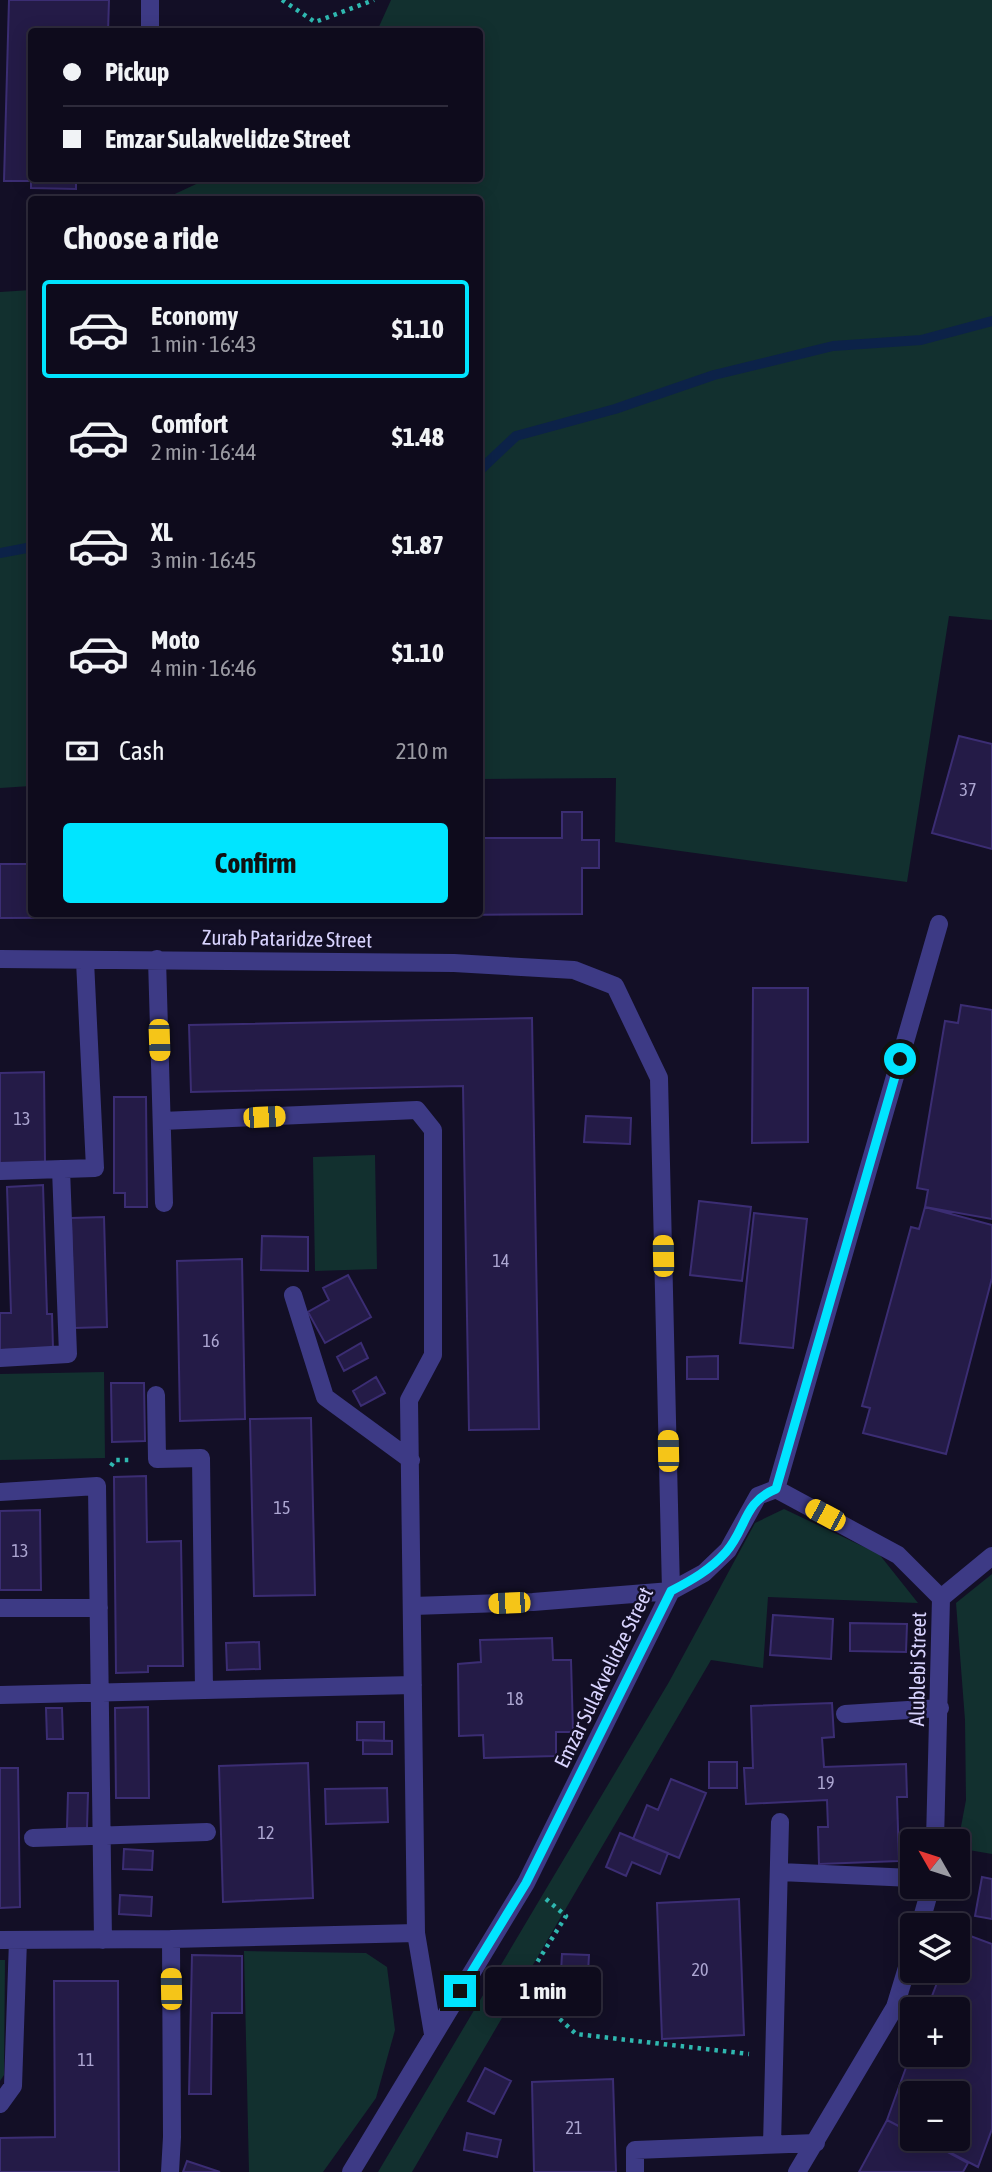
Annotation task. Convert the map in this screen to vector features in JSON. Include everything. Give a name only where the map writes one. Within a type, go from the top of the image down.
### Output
[{"type":"street","points":[[150,0],[150,28]]},
{"type":"street","points":[[413,1606],[533,1602],[671,1591],[704,1573],[727,1550],[758,1496],[776,1489],[939,924]]},
{"type":"street","name":"Zurab Pataridze Street","points":[[0,959],[454,963],[574,970]]},
{"type":"street","points":[[157,959],[164,1203]]},
{"type":"street","points":[[0,1171],[95,1168],[85,961]]},
{"type":"street","name":"Emzar Sulakvelidze Street","points":[[351,2172],[526,1883],[671,1591],[659,1078],[615,986],[574,970]]},
{"type":"street","points":[[162,1121],[417,1110],[433,1130],[433,1355],[409,1400],[416,1933],[433,2034]]},
{"type":"street","points":[[0,1358],[68,1354],[61,1169]]},
{"type":"street","points":[[293,1296],[325,1397],[411,1460]]},
{"type":"street","points":[[156,1395],[157,1459],[201,1458],[204,1690]]},
{"type":"street","points":[[0,1492],[97,1486],[103,1940]]},
{"type":"street","name":"Alublebi Street","points":[[776,1489],[898,1555],[941,1598],[935,1829]]},
{"type":"street","points":[[941,1598],[992,1556]]},
{"type":"street","points":[[0,1608],[99,1608]]},
{"type":"street","points":[[0,1695],[413,1685]]},
{"type":"street","points":[[845,1714],[940,1708]]},
{"type":"street","points":[[772,2145],[780,1822]]},
{"type":"street","points":[[33,1838],[207,1832]]},
{"type":"street","points":[[780,1872],[900,1877]]},
{"type":"street","points":[[0,2104],[13,2086],[9,1940],[416,1933]]},
{"type":"street","points":[[170,2172],[171,1939]]},
{"type":"street","points":[[797,2172],[895,2007],[902,1983]]},
{"type":"street","points":[[635,2172],[635,2150],[816,2143]]},
{"type":"path","points":[[282,0],[315,22],[374,0]]},
{"type":"path","points":[[97,1486],[115,1460],[157,1459]]},
{"type":"path","points":[[526,1883],[566,1916],[536,1964],[548,2008],[576,2034],[775,2057]]},
{"type":"green space","points":[[391,0],[992,0],[992,620],[949,616],[907,882],[615,842],[616,778],[483,779],[483,196],[170,196],[201,182],[483,182],[483,28],[378,28]]},
{"type":"green space","points":[[28,290],[28,786],[0,788],[0,292]]},
{"type":"green space","points":[[375,1155],[377,1269],[315,1271],[313,1157]]},
{"type":"green space","points":[[104,1372],[105,1458],[0,1460],[0,1374]]},
{"type":"green space","points":[[784,1509],[879,1554],[918,1603],[768,1597],[763,1668],[711,1660],[412,2172],[378,2172],[669,1682],[755,1523]]},
{"type":"green space","points":[[992,1574],[992,1854],[970,1850],[970,1829],[961,1829],[966,1800],[965,1720],[956,1603]]},
{"type":"green space","points":[[244,1951],[366,1953],[387,1967],[395,2030],[376,2098],[323,2172],[249,2172]]},
{"type":"green space","points":[[0,1960],[5,1960],[4,2075],[0,2081]]},
{"type":"building","points":[[9,0],[109,0],[108,28],[28,28],[28,181],[4,181]]},
{"type":"building","points":[[31,182],[76,182],[76,189],[31,188]]},
{"type":"building","points":[[959,736],[992,744],[992,849],[932,833]]},
{"type":"building","points":[[562,812],[582,812],[582,840],[599,840],[599,868],[582,868],[582,914],[483,915],[483,838],[562,838]]},
{"type":"building","points":[[0,864],[28,864],[28,917],[236,917],[0,918]]},
{"type":"building","points":[[753,988],[808,988],[808,1142],[752,1143]]},
{"type":"building","points":[[961,1005],[992,1010],[992,1219],[925,1207],[928,1190],[917,1188],[945,1021],[958,1023]]},
{"type":"building","points":[[532,1018],[539,1429],[469,1430],[463,1086],[191,1092],[189,1025]]},
{"type":"building","points":[[44,1072],[45,1163],[0,1163],[0,1073]]},
{"type":"building","points":[[114,1097],[146,1097],[147,1207],[125,1207],[125,1193],[114,1193]]},
{"type":"building","points":[[586,1116],[631,1118],[630,1144],[584,1142]]},
{"type":"building","points":[[43,1185],[47,1314],[52,1314],[53,1348],[0,1350],[0,1313],[11,1313],[7,1187]]},
{"type":"building","points":[[699,1201],[751,1207],[742,1281],[690,1275]]},
{"type":"building","points":[[925,1207],[992,1225],[992,1278],[946,1454],[863,1433],[870,1408],[862,1406],[911,1227],[919,1229]]},
{"type":"building","points":[[754,1213],[807,1219],[793,1348],[740,1343]]},
{"type":"building","points":[[104,1217],[107,1327],[74,1328],[71,1218]]},
{"type":"building","points":[[262,1236],[308,1237],[308,1271],[261,1270]]},
{"type":"building","points":[[242,1259],[245,1419],[180,1421],[177,1261]]},
{"type":"building","points":[[348,1275],[371,1317],[325,1343],[308,1312],[329,1300],[323,1288]]},
{"type":"building","points":[[361,1343],[368,1358],[344,1371],[337,1357]]},
{"type":"building","points":[[718,1356],[718,1379],[687,1379],[687,1357]]},
{"type":"building","points":[[376,1377],[385,1393],[361,1406],[353,1391]]},
{"type":"building","points":[[111,1383],[144,1383],[145,1441],[112,1442]]},
{"type":"building","points":[[311,1418],[315,1595],[254,1596],[250,1419]]},
{"type":"building","points":[[146,1476],[147,1542],[181,1541],[183,1666],[148,1666],[148,1672],[116,1673],[114,1477]]},
{"type":"building","points":[[40,1510],[41,1590],[0,1590],[0,1511]]},
{"type":"building","points":[[773,1615],[833,1619],[831,1659],[770,1655]]},
{"type":"building","points":[[850,1623],[907,1624],[906,1652],[850,1651]]},
{"type":"building","points":[[552,1638],[553,1660],[571,1660],[573,1732],[556,1732],[556,1756],[484,1758],[483,1735],[459,1736],[458,1664],[481,1662],[480,1640]]},
{"type":"building","points":[[259,1642],[260,1669],[227,1670],[226,1643]]},
{"type":"building","points":[[832,1703],[834,1737],[822,1738],[824,1767],[906,1764],[907,1797],[897,1797],[899,1861],[819,1864],[818,1827],[828,1827],[827,1800],[746,1804],[744,1768],[753,1768],[751,1706]]},
{"type":"building","points":[[148,1707],[149,1798],[116,1798],[115,1708]]},
{"type":"building","points":[[46,1708],[62,1708],[63,1739],[47,1739]]},
{"type":"building","points":[[357,1722],[384,1722],[384,1741],[357,1740]]},
{"type":"building","points":[[363,1740],[392,1741],[392,1754],[363,1754]]},
{"type":"building","points":[[709,1762],[737,1762],[737,1788],[709,1788]]},
{"type":"building","points":[[308,1763],[313,1898],[223,1902],[219,1766]]},
{"type":"building","points":[[0,1768],[18,1768],[20,1907],[0,1908]]},
{"type":"building","points":[[671,1779],[706,1793],[679,1858],[633,1839],[647,1805],[658,1810]]},
{"type":"building","points":[[387,1788],[388,1822],[326,1824],[325,1789]]},
{"type":"building","points":[[68,1793],[88,1793],[87,1828],[67,1828]]},
{"type":"building","points":[[620,1833],[668,1853],[660,1874],[632,1862],[626,1876],[606,1867]]},
{"type":"building","points":[[124,1849],[153,1851],[152,1870],[123,1869]]},
{"type":"building","points":[[982,1877],[992,1879],[992,1919],[975,1916]]},
{"type":"building","points":[[120,1895],[152,1897],[151,1916],[119,1914]]},
{"type":"building","points":[[739,1899],[744,2035],[662,2039],[657,1903]]},
{"type":"building","points":[[970,1936],[992,1944],[992,2129],[978,2167],[947,2151],[970,2151],[970,2081],[901,2081],[906,2067],[970,2067],[970,1997],[932,1997],[937,1983],[970,1983]]},
{"type":"building","points":[[562,1954],[589,1955],[586,2008],[559,2007]]},
{"type":"building","points":[[192,1955],[242,1956],[242,2013],[212,2013],[211,2094],[189,2094]]},
{"type":"building","points":[[54,1981],[118,1981],[119,2172],[0,2172],[0,2138],[55,2137]]},
{"type":"building","points":[[485,2068],[511,2081],[494,2114],[468,2101]]},
{"type":"building","points":[[613,2079],[616,2172],[534,2172],[532,2082]]},
{"type":"building","points":[[900,2084],[900,2127],[887,2120]]},
{"type":"building","points":[[887,2120],[900,2127],[900,2151],[946,2151],[968,2163],[963,2172],[859,2172]]},
{"type":"building","points":[[467,2133],[501,2140],[497,2157],[464,2150]]},
{"type":"building","points":[[187,2161],[220,2172],[183,2172]]},
{"type":"waterway","points":[[483,467],[516,436],[615,409],[714,375],[833,346],[921,340],[992,321]]},
{"type":"waterway","points":[[0,553],[28,548]]},
{"type":"route","points":[[460,1991],[526,1883],[671,1591],[704,1573],[727,1550],[758,1496],[776,1489],[900,1059]]}]
